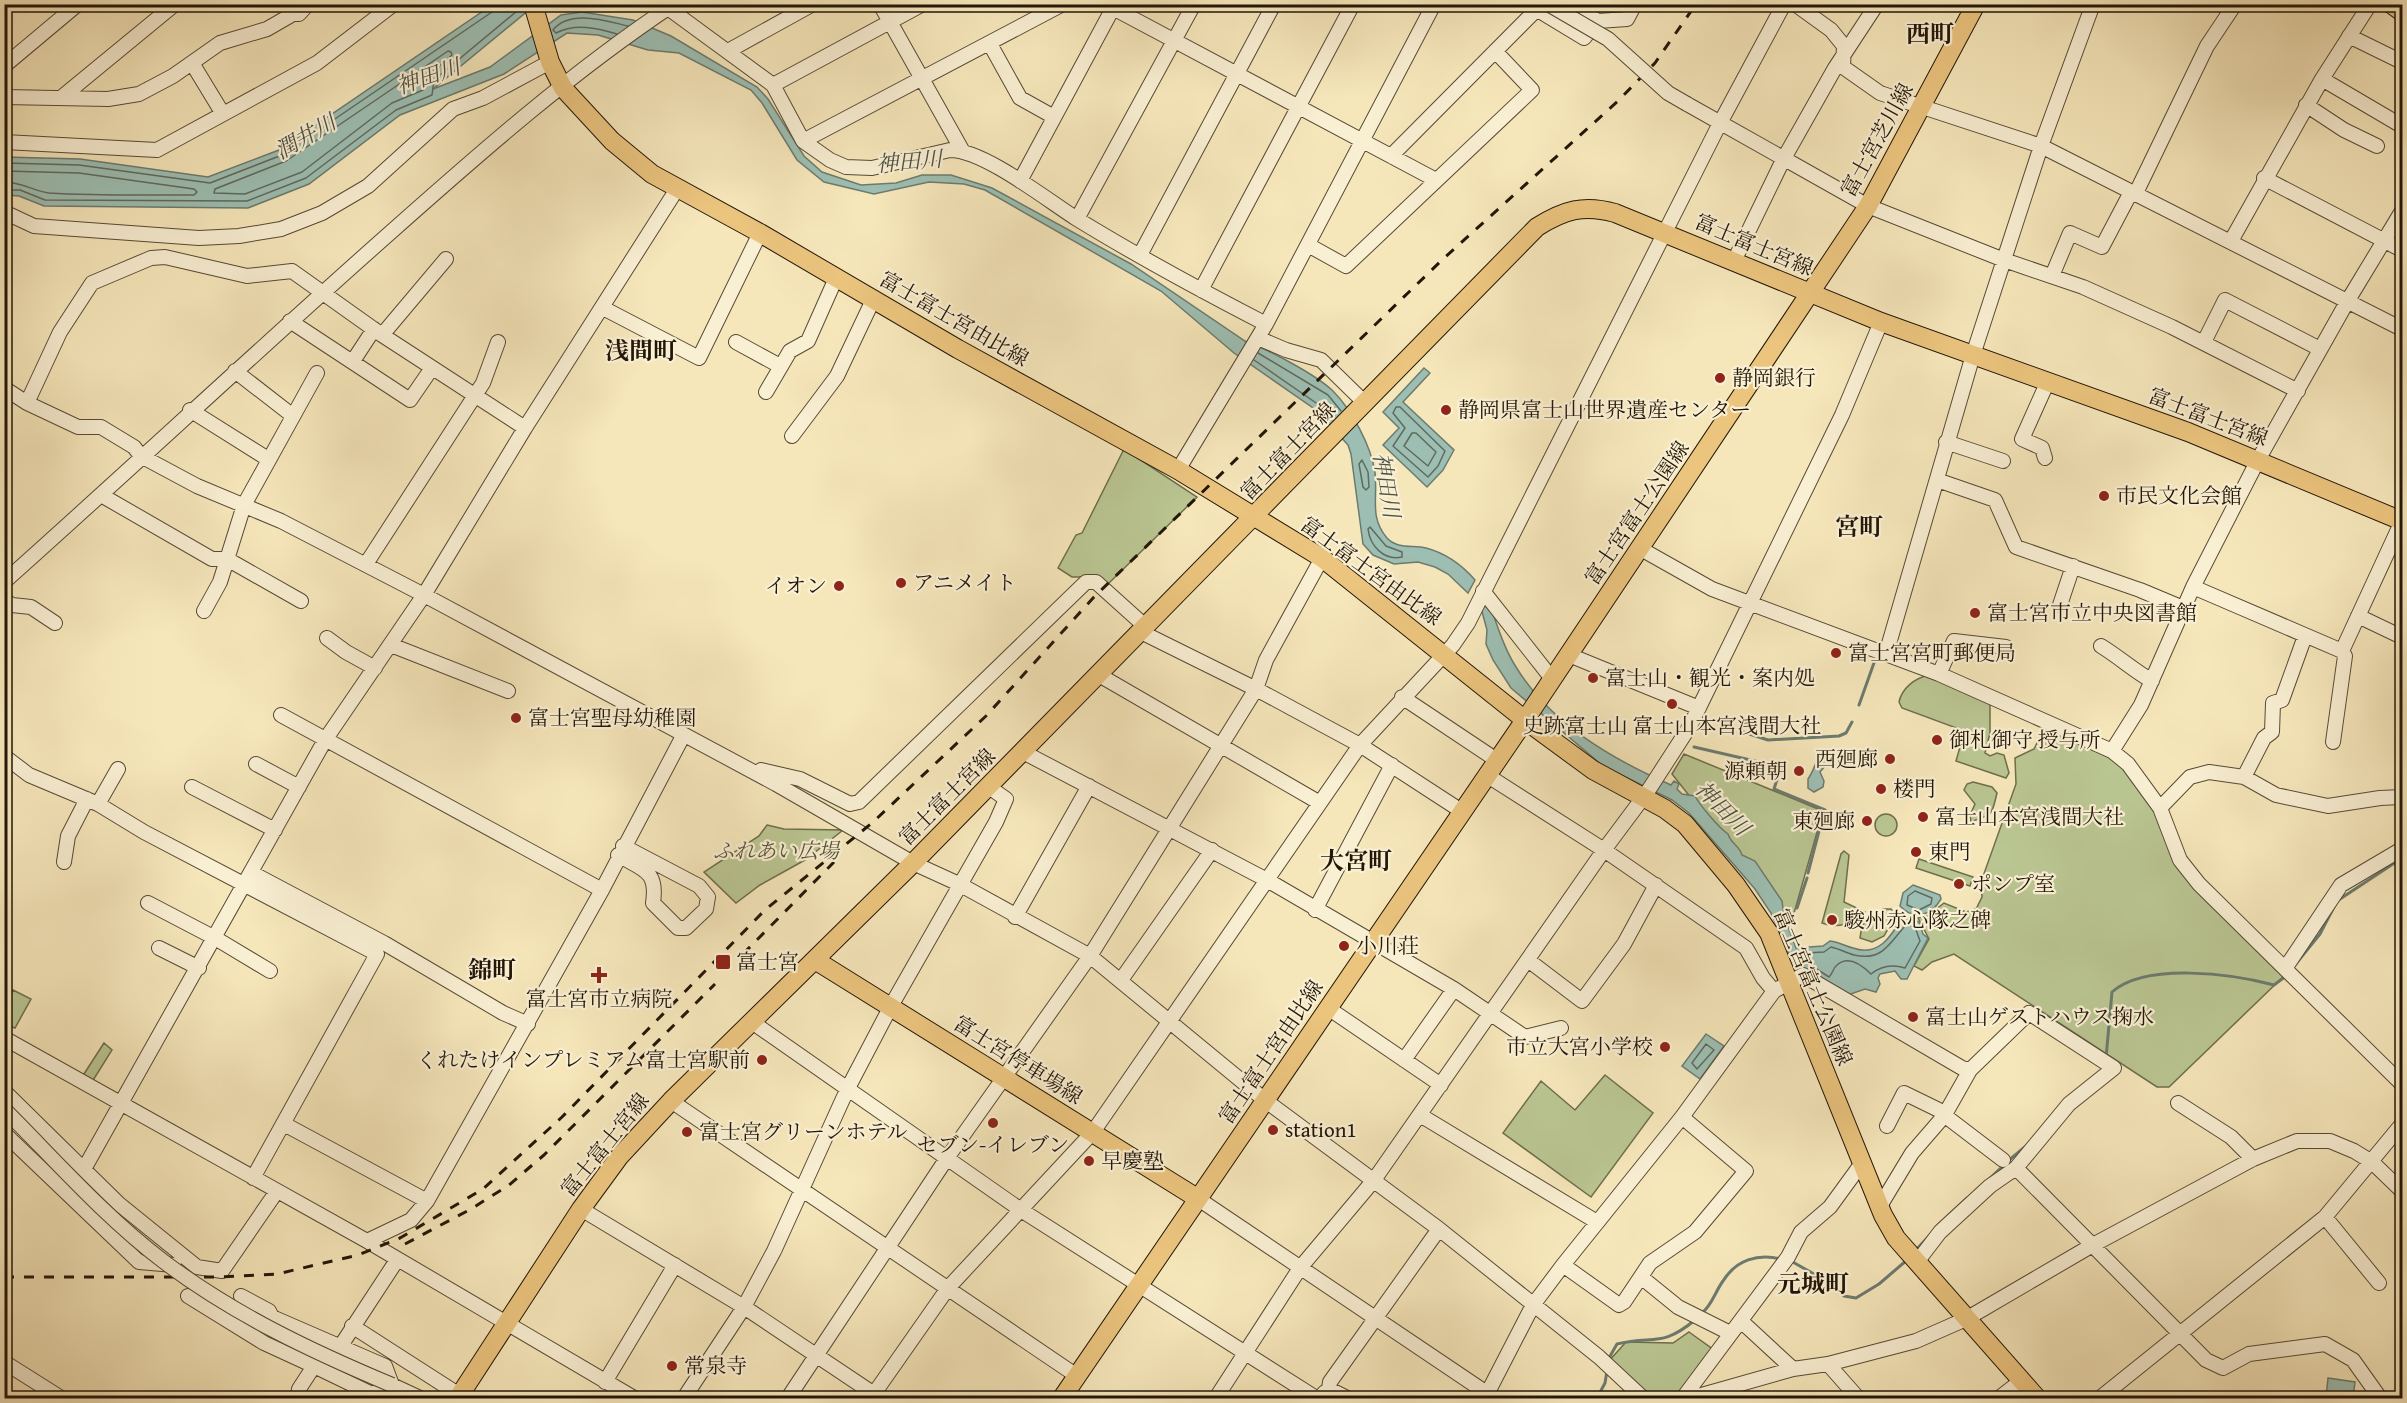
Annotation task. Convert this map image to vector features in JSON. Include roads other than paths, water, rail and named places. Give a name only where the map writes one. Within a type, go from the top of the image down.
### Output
[{"type":"main road","name":"富士富士宮由比線","points":[[533,4],[550,62],[563,88],[584,113],[630,158],[677,189],[760,233],[873,300],[1178,470],[1322,558],[1444,653],[1533,708],[1062,1398]]},
{"type":"main road","name":"富士宮芝川線","points":[[1810,293],[1868,206],[1976,4]]},
{"type":"main road","points":[[2391,4],[2403,12]]},
{"type":"main road","name":"富士富士宮線","points":[[460,1398],[580,1209],[619,1157],[671,1101],[914,863],[1537,227],[1559,213],[1600,209],[1665,232],[1881,322],[2048,381],[2258,460],[2402,521]]},
{"type":"main road","name":"富士宮富士公園線","points":[[1810,293],[1533,708],[1593,770],[1646,794],[1685,824],[1736,885],[1769,933],[1781,986],[1896,1238],[2037,1398]]},
{"type":"main road","name":"富士宮停車場線","points":[[815,960],[1197,1198]]},
{"type":"street","points":[[4,66],[78,4]]},
{"type":"street","points":[[62,97],[175,4]]},
{"type":"street","points":[[4,97],[108,99],[133,96],[173,76],[220,43],[267,29],[288,9],[299,14],[309,4]]},
{"type":"street","points":[[4,142],[157,150],[317,63],[394,4]]},
{"type":"street","points":[[728,51],[813,4]]},
{"type":"street","points":[[880,4],[962,150]]},
{"type":"street","points":[[773,85],[923,4]]},
{"type":"street","points":[[803,141],[920,77],[990,44],[1063,4]]},
{"type":"street","points":[[1077,219],[1194,4]]},
{"type":"street","points":[[1140,255],[1274,4]]},
{"type":"street","points":[[1201,290],[1353,4]]},
{"type":"street","points":[[1178,470],[1266,324],[1434,4]]},
{"type":"street","points":[[1569,4],[1598,21],[1627,19],[1635,4]]},
{"type":"street","points":[[580,1209],[744,1306],[875,1397],[948,1288],[1093,1132],[1360,745],[1444,653],[1468,623],[1719,125],[1784,4]]},
{"type":"street","points":[[1795,4],[1831,30],[1844,46],[1843,67],[1880,93],[2041,146],[2403,329]]},
{"type":"street","points":[[1734,261],[1783,159],[1834,68],[1877,4]]},
{"type":"street","points":[[1886,654],[1973,355],[2041,146],[2093,4]]},
{"type":"street","points":[[2052,276],[2070,233],[2102,247],[2133,194],[2207,46],[2235,4]]},
{"type":"street","points":[[2231,241],[2306,105],[2370,4]]},
{"type":"street","points":[[1020,181],[1112,6],[1436,180]]},
{"type":"street","points":[[1391,156],[1537,6]]},
{"type":"street","points":[[1537,6],[1584,38],[1598,21]]},
{"type":"street","points":[[1537,6],[1608,39],[1640,65],[1668,93],[1719,125],[1868,206],[2004,260],[2084,287],[2204,342],[2298,391]]},
{"type":"street","points":[[4,582],[101,495],[190,410],[483,151],[618,43],[667,9],[773,85],[803,141],[830,160],[855,168],[872,168],[950,150],[962,150],[1020,181],[1077,219],[1201,290],[1266,324]]},
{"type":"street","points":[[2349,36],[2403,62]]},
{"type":"street","points":[[990,44],[1020,98],[1054,117]]},
{"type":"street","points":[[1308,245],[1346,266],[1532,90],[1494,51]]},
{"type":"street","points":[[5,216],[34,226],[199,238],[239,236],[281,229],[322,213],[368,186],[453,109],[483,98],[550,62]]},
{"type":"street","points":[[192,63],[223,114]]},
{"type":"street","points":[[2322,79],[2403,126]]},
{"type":"street","points":[[2306,105],[2344,130],[2377,147]]},
{"type":"street","points":[[2264,178],[2403,250]]},
{"type":"street","points":[[84,1169],[123,1104],[325,740],[424,595],[525,428],[677,189]]},
{"type":"street","points":[[2112,751],[2141,705],[2193,587],[2258,460],[2347,302],[2403,211]]},
{"type":"street","points":[[603,308],[699,358],[760,233]]},
{"type":"street","points":[[27,403],[60,332],[92,283],[151,258],[165,257],[247,276],[292,271],[378,332],[525,428]]},
{"type":"street","points":[[353,361],[446,259]]},
{"type":"street","points":[[766,392],[790,351],[808,341],[836,278]]},
{"type":"street","points":[[792,436],[837,376],[873,300]]},
{"type":"street","points":[[2204,342],[2224,300],[2320,349]]},
{"type":"street","points":[[290,321],[410,400],[432,368]]},
{"type":"street","points":[[1216,1398],[1300,1268],[1374,1180],[1604,850],[1659,775],[1699,708],[1751,605],[1842,415],[1881,322]]},
{"type":"street","points":[[1256,341],[1321,360],[1359,410]]},
{"type":"street","points":[[366,564],[483,383],[498,342]]},
{"type":"street","points":[[736,342],[780,366]]},
{"type":"street","points":[[235,371],[293,416]]},
{"type":"street","points":[[204,610],[220,582],[244,505],[317,373]]},
{"type":"street","points":[[2045,458],[2042,448],[2022,439],[2048,381]]},
{"type":"street","points":[[4,387],[27,403],[78,427],[101,427],[134,447],[141,456],[197,486],[244,505],[366,564],[741,766],[914,863],[1090,956],[1266,1101],[1439,1229],[1599,1357],[1643,1398]]},
{"type":"street","points":[[190,410],[268,459]]},
{"type":"street","points":[[1946,442],[2003,461]]},
{"type":"street","points":[[1937,480],[1995,500],[2016,547],[2183,608]]},
{"type":"street","points":[[101,495],[212,559],[227,559],[301,601]]},
{"type":"street","points":[[2342,651],[2402,521]]},
{"type":"street","points":[[1641,549],[1712,589],[1939,674],[2112,751],[2128,764],[2160,808],[2180,860],[2186,868],[2243,929],[2286,967],[2403,1084]]},
{"type":"street","points":[[788,1398],[818,1356],[946,1158],[1090,956],[1256,689],[1266,660],[1322,558]]},
{"type":"street","points":[[2060,605],[2073,566]]},
{"type":"street","points":[[741,766],[800,779],[850,804],[859,802],[1086,582],[1096,582],[1144,629],[1360,745],[1463,812]]},
{"type":"street","points":[[2193,587],[2342,651],[2345,656],[2333,742]]},
{"type":"street","points":[[1483,591],[1553,680]]},
{"type":"street","points":[[4,600],[12,605],[31,607],[55,623]]},
{"type":"street","points":[[2358,616],[2403,637]]},
{"type":"street","points":[[2244,777],[2264,738],[2272,732],[2272,703],[2282,700],[2305,636]]},
{"type":"street","points":[[327,638],[346,652],[375,668]]},
{"type":"street","points":[[1939,674],[1954,641],[2006,647]]},
{"type":"street","points":[[391,645],[508,691]]},
{"type":"street","points":[[2101,646],[2121,658],[2124,665],[2152,681]]},
{"type":"street","points":[[1569,655],[1699,708]]},
{"type":"street","points":[[1099,675],[1320,803]]},
{"type":"street","points":[[1402,697],[1493,769],[1604,850],[1746,948],[1763,978],[1781,986]]},
{"type":"street","points":[[281,715],[602,890]]},
{"type":"street","points":[[368,1241],[411,1220],[427,1201],[602,890],[621,850],[683,736]]},
{"type":"street","points":[[1023,752],[1267,880],[1454,989],[1525,1037],[1561,1028]]},
{"type":"street","points":[[4,756],[29,775],[93,802],[144,832],[249,878],[384,943],[503,1013],[528,1024]]},
{"type":"street","points":[[256,764],[299,787]]},
{"type":"street","points":[[1315,910],[1392,765]]},
{"type":"street","points":[[64,862],[68,836],[118,769]]},
{"type":"street","points":[[2160,808],[2190,777],[2209,772],[2244,777],[2276,795],[2328,806],[2403,797]]},
{"type":"street","points":[[1015,917],[1089,786]]},
{"type":"street","points":[[192,787],[275,830]]},
{"type":"street","points":[[684,1398],[744,1306],[803,1189],[847,1090],[891,1006],[996,822],[1006,799],[989,787]]},
{"type":"street","points":[[2286,967],[2341,885],[2403,849]]},
{"type":"street","points":[[621,850],[699,886],[708,897],[706,909],[686,928],[678,928],[653,903],[656,886],[652,875],[621,850]]},
{"type":"street","points":[[1121,980],[1212,850]]},
{"type":"street","points":[[249,878],[377,954],[253,1178]]},
{"type":"street","points":[[1528,960],[1582,1001],[1624,944],[1656,885]]},
{"type":"street","points":[[148,903],[215,938],[270,971]]},
{"type":"street","points":[[159,948],[199,968]]},
{"type":"street","points":[[1197,1198],[1376,1317],[1489,1397],[1533,1305],[1682,1117],[1781,986],[1803,975],[1962,1068],[1970,1070]]},
{"type":"street","points":[[1404,1060],[1454,989]]},
{"type":"street","points":[[1328,1008],[1441,1085]]},
{"type":"street","points":[[1880,1206],[1912,1153],[1945,1114],[1970,1070],[2029,1012],[2114,1068],[2069,1104],[2016,1168],[1990,1186],[1913,1258]]},
{"type":"street","points":[[752,1022],[1021,1209],[1243,1353],[1317,1398],[1329,1389],[1330,1382],[1439,1229]]},
{"type":"street","points":[[4,1038],[509,1322],[608,1389],[634,1398]]},
{"type":"street","points":[[4,1091],[119,1204],[197,1267]]},
{"type":"street","points":[[1887,1126],[1904,1093],[1945,1114],[2003,1160]]},
{"type":"street","points":[[671,1101],[1077,1376]]},
{"type":"street","points":[[2178,1103],[2231,1137],[2253,1159]]},
{"type":"street","points":[[4,1109],[102,1208],[163,1261],[262,1325],[320,1355],[420,1398]]},
{"type":"street","points":[[1420,1115],[1597,1222]]},
{"type":"street","points":[[1563,1265],[1619,1305],[1624,1302],[1650,1263],[1695,1232],[1746,1172],[1682,1117]]},
{"type":"street","points":[[284,1124],[427,1201]]},
{"type":"street","points":[[2100,1398],[2180,1336],[2325,1217],[2403,1124]]},
{"type":"street","points":[[4,1133],[140,1262],[222,1271],[277,1191]]},
{"type":"street","points":[[1691,1398],[1794,1369],[1828,1364],[1916,1341],[1966,1319],[2091,1246],[2253,1159],[2297,1141],[2330,1141],[2372,1162],[2403,1191]]},
{"type":"street","points":[[1683,1398],[1788,1257],[1801,1232],[1830,1207],[1862,1163]]},
{"type":"street","points":[[2016,1168],[2206,1360],[2223,1368],[2249,1354],[2325,1344],[2353,1360],[2380,1398]]},
{"type":"street","points":[[2325,1217],[2379,1283]]},
{"type":"street","points":[[340,1347],[397,1260]]},
{"type":"street","points":[[608,1389],[675,1265]]},
{"type":"street","points":[[1641,1277],[1678,1307],[1730,1333]]},
{"type":"street","points":[[188,1296],[264,1343],[372,1394],[392,1385]]},
{"type":"street","points":[[242,1296],[269,1311],[272,1317],[385,1366],[392,1385]]},
{"type":"street","points":[[1741,1321],[1794,1369]]},
{"type":"street","points":[[352,1326],[460,1398]]},
{"type":"street","points":[[4,1362],[61,1398]]},
{"type":"street","points":[[1828,1364],[1858,1398]]},
{"type":"street","points":[[298,1398],[299,1389],[314,1366]]},
{"type":"street","points":[[1999,1398],[2021,1381]]},
{"type":"street","points":[[1329,1389],[1347,1398]]},
{"type":"water","points":[[492,5],[535,5],[433,89],[490,67],[561,15],[582,12],[633,20],[671,36],[757,87],[768,99],[804,156],[822,172],[861,185],[896,183],[922,175],[951,175],[992,188],[1131,264],[1245,341],[1291,363],[1333,391],[1354,418],[1373,462],[1376,481],[1375,507],[1381,530],[1395,544],[1433,550],[1465,569],[1475,580],[1468,593],[1448,574],[1435,567],[1418,562],[1394,564],[1373,555],[1363,544],[1348,445],[1316,410],[1234,353],[1161,291],[985,190],[964,184],[929,182],[874,194],[824,182],[797,160],[762,103],[751,90],[679,53],[648,50],[598,35],[567,33],[504,74],[400,115],[309,184],[248,208],[44,206],[19,196],[5,195],[4,157],[80,159],[208,177],[279,150]]},
{"type":"water","points":[[1424,368],[1430,373],[1403,402],[1454,450],[1443,470],[1427,487],[1383,445],[1399,428],[1383,412]]},
{"type":"water","points":[[1486,606],[1491,608],[1505,646],[1516,667],[1547,706],[1585,738],[1627,764],[1671,785],[1674,781],[1679,784],[1677,789],[1682,794],[1695,796],[1728,834],[1742,855],[1755,861],[1782,901],[1784,916],[1796,948],[1823,946],[1830,941],[1870,950],[1883,944],[1902,918],[1908,917],[1919,922],[1923,934],[1928,938],[1907,979],[1901,979],[1895,971],[1880,974],[1878,978],[1880,984],[1876,992],[1865,989],[1848,995],[1793,962],[1794,958],[1789,954],[1771,913],[1755,889],[1689,813],[1672,800],[1603,766],[1511,688],[1493,660],[1486,644],[1487,630],[1481,608]]},
{"type":"water","points":[[1822,753],[1830,760],[1820,772],[1824,781],[1823,787],[1814,792],[1808,788],[1808,779]]},
{"type":"water","points":[[1913,885],[1940,895],[1941,899],[1937,905],[1922,915],[1911,914],[1900,906],[1903,893]]},
{"type":"water","points":[[1706,1034],[1724,1046],[1700,1079],[1682,1066]]},
{"type":"water","points":[[2328,1378],[2355,1382],[2353,1398],[2326,1398]]},
{"type":"waterway","points":[[1859,705],[1875,660]]},
{"type":"waterway","points":[[1740,731],[1768,740],[1839,736],[1846,733],[1852,722]]},
{"type":"waterway","points":[[1694,747],[1781,767],[1774,789],[1825,810],[1822,820]]},
{"type":"waterway","points":[[1808,873],[1819,831]]},
{"type":"waterway","points":[[2294,966],[2320,934],[2337,901],[2402,858]]},
{"type":"waterway","points":[[1797,908],[1807,878]]},
{"type":"waterway","points":[[2106,1058],[2112,992],[2127,983],[2146,977],[2190,973],[2236,977],[2274,985],[2286,976]]},
{"type":"waterway","points":[[2008,1161],[2026,1146]]},
{"type":"waterway","points":[[1988,1180],[2003,1166]]},
{"type":"waterway","points":[[1939,1224],[1967,1198]]},
{"type":"waterway","points":[[1915,1251],[1929,1236]]},
{"type":"waterway","points":[[1702,1313],[1728,1274],[1741,1263],[1764,1257],[1781,1259]]},
{"type":"waterway","points":[[1791,1261],[1835,1286],[1844,1296],[1856,1298],[1879,1284],[1907,1260]]},
{"type":"waterway","points":[[1609,1358],[1617,1344],[1665,1338],[1695,1320]]},
{"type":"waterway","points":[[1597,1398],[1605,1383],[1607,1371]]},
{"type":"railway","points":[[4,1277],[217,1277],[277,1274],[358,1255],[400,1238],[483,1189],[562,1117],[765,910],[872,823],[986,716],[1094,597],[1443,259],[1618,101],[1655,63],[1696,4]]},
{"type":"railway","points":[[743,954],[834,862]]},
{"type":"railway","points":[[405,1244],[471,1209],[509,1185],[544,1155],[715,984]]},
{"type":"place","name":"静岡銀行","points":[[1720,378]]},
{"type":"place","name":"静岡県富士山世界遺産センター","points":[[1446,410]]},
{"type":"place","name":"市民文化会館","points":[[2104,496]]},
{"type":"place","name":"アニメイト","points":[[901,583]]},
{"type":"place","name":"イオン","points":[[839,586]]},
{"type":"place","name":"富士宮市立中央図書館","points":[[1975,613]]},
{"type":"place","name":"富士宮宮町郵便局","points":[[1836,653]]},
{"type":"place","name":"富士山・観光・案内処","points":[[1593,678]]},
{"type":"place","name":"史跡富士山 富士山本宮浅間大社","points":[[1672,704]]},
{"type":"place","name":"富士宮聖母幼稚園","points":[[516,718]]},
{"type":"place","name":"御札御守 授与所","points":[[1937,740]]},
{"type":"place","name":"西廻廊","points":[[1890,759]]},
{"type":"place","name":"源頼朝","points":[[1799,771]]},
{"type":"place","name":"楼門","points":[[1881,789]]},
{"type":"place","name":"富士山本宮浅間大社","points":[[1923,817]]},
{"type":"place","name":"東廻廊","points":[[1867,821]]},
{"type":"place","name":"東門","points":[[1916,852]]},
{"type":"place","name":"ポンプ室","points":[[1959,884]]},
{"type":"place","name":"駿州赤心隊之碑","points":[[1832,920]]},
{"type":"place","name":"小川荘","points":[[1344,946]]},
{"type":"place","name":"富士宮","points":[[723,962]]},
{"type":"place","name":"富士宮市立病院","points":[[599,975]]},
{"type":"place","name":"富士山ゲストハウス掬水","points":[[1913,1017]]},
{"type":"place","name":"市立大宮小学校","points":[[1665,1047]]},
{"type":"place","name":"くれたけインプレミアム富士宮駅前","points":[[762,1060]]},
{"type":"place","name":"セブン-イレブン","points":[[993,1123]]},
{"type":"place","name":"station1","points":[[1273,1130]]},
{"type":"place","name":"富士宮グリーンホテル","points":[[687,1132]]},
{"type":"place","name":"早慶塾","points":[[1089,1161]]},
{"type":"place","name":"常泉寺","points":[[672,1366]]},
{"type":"district","name":"西町","points":[[1930,34]]},
{"type":"district","name":"浅間町","points":[[641,351]]},
{"type":"district","name":"宮町","points":[[1859,527]]},
{"type":"district","name":"大宮町","points":[[1356,861]]},
{"type":"district","name":"錦町","points":[[492,970]]},
{"type":"district","name":"元城町","points":[[1813,1284]]},
{"type":"water label","name":"神田川","points":[[428,76]]},
{"type":"water label","name":"潤井川","points":[[305,136]]},
{"type":"water label","name":"神田川","points":[[909,161]]},
{"type":"water label","name":"神田川","points":[[1387,485]]},
{"type":"water label","name":"神田川","points":[[1723,808]]},
{"type":"park label","name":"ふれあい広場","points":[[776,851]]}]
